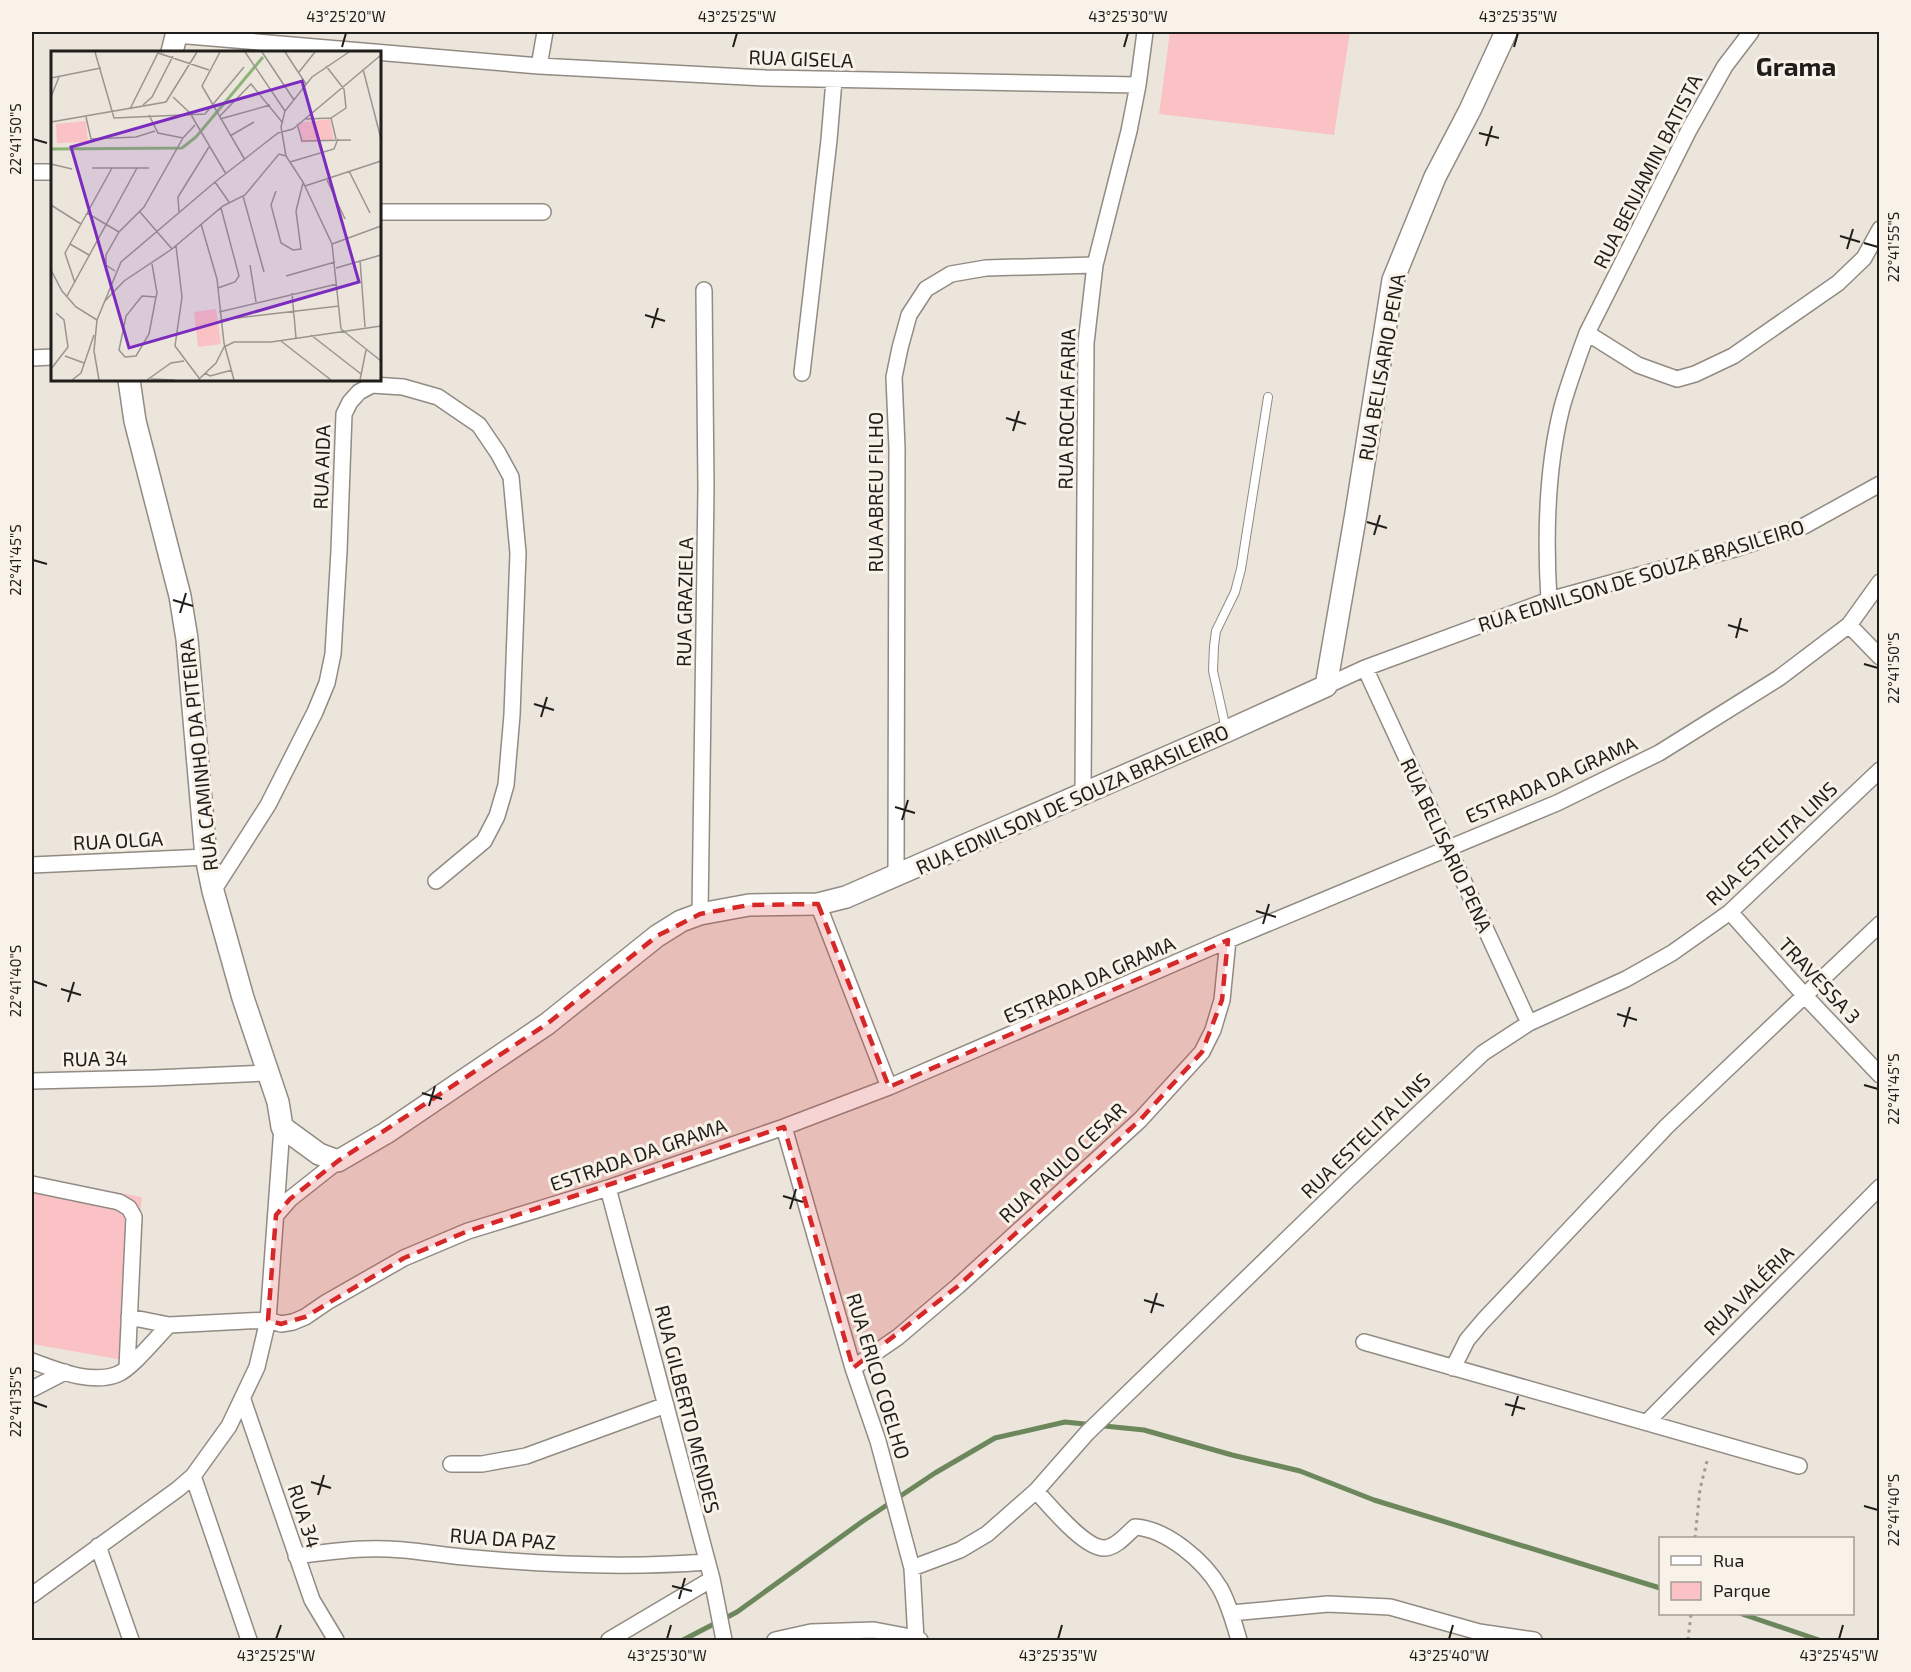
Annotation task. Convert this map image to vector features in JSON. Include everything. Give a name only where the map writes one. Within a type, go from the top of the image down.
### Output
[{"type":"street","points":[[539,66],[545,32]]},
{"type":"street","name":"RUA ROCHA FARIA","points":[[1083,793],[1086,343],[1095,266],[1138,85],[1145,32]]},
{"type":"street","name":"RUA BELISARIO PENA","points":[[1326,686],[1393,280],[1435,177],[1506,32]]},
{"type":"street","name":"RUA BENJAMIN BATISTA","points":[[1549,600],[1546,531],[1551,462],[1562,408],[1587,333],[1689,130],[1725,66],[1751,32]]},
{"type":"street","name":"RUA GISELA","points":[[175,40],[329,51]]},
{"type":"street","name":"RUA GISELA","points":[[381,55],[765,78],[1138,85]]},
{"type":"street","points":[[802,373],[834,80]]},
{"type":"street","points":[[32,172],[51,171]]},
{"type":"street","points":[[381,212],[543,212]]},
{"type":"street","points":[[1587,333],[1638,365],[1660,374],[1677,379],[1695,374],[1733,356],[1838,283],[1864,258],[1880,229]]},
{"type":"street","name":"RUA ABREU FILHO","points":[[896,875],[897,448],[894,377],[909,315],[926,289],[951,274],[986,268],[1095,266]]},
{"type":"street","name":"RUA GRAZIELA","points":[[700,914],[706,488],[705,290]]},
{"type":"street","points":[[32,358],[51,357]]},
{"type":"street","name":"RUA CAMINHO DA PITEIRA","points":[[32,1595],[193,1476],[229,1426],[243,1400],[257,1367],[268,1320],[282,1127],[278,1102],[226,941],[206,857],[187,639],[180,596],[135,421],[129,381]]},
{"type":"street","name":"RUA AIDA","points":[[213,891],[268,805],[315,712],[327,683],[333,654],[339,561],[344,414],[350,402],[359,392],[372,385],[403,387],[438,397],[479,425],[511,477],[518,553],[512,715],[506,785],[496,816],[484,841],[436,881]]},
{"type":"street","name":"RUA EDNILSON DE SOUZA BRASILEIRO","points":[[338,1161],[386,1134],[547,1024],[657,936],[681,921],[700,914],[749,905],[818,904],[846,897],[1227,731],[1365,668],[1549,600],[1738,548],[1804,526],[1880,484]]},
{"type":"street","name":"ESTRADA DA GRAMA","points":[[129,1317],[169,1325],[268,1320],[281,1324],[293,1322],[404,1258],[468,1231],[608,1188],[784,1127],[889,1087],[1228,940],[1557,803],[1659,753],[1779,678],[1849,626],[1880,582]]},
{"type":"street","points":[[1849,626],[1880,657]]},
{"type":"street","name":"RUA BELISARIO PENA","points":[[1365,668],[1529,1023]]},
{"type":"street","name":"RUA ESTELITA LINS","points":[[912,1568],[960,1550],[987,1534],[1036,1491],[1103,1417],[1483,1053],[1529,1023],[1626,979],[1672,953],[1730,912],[1880,770]]},
{"type":"street","name":"RUA OLGA","points":[[32,865],[206,857]]},
{"type":"street","points":[[818,904],[889,1087]]},
{"type":"street","name":"TRAVESSA 3","points":[[1730,912],[1880,1075]]},
{"type":"street","points":[[1453,1368],[1467,1340],[1483,1321],[1667,1126],[1880,924]]},
{"type":"street","name":"RUA PAULO CESAR","points":[[853,1368],[898,1337],[958,1286],[1140,1120],[1202,1052],[1213,1030],[1222,1000],[1228,940]]},
{"type":"street","name":"RUA 34","points":[[32,1081],[267,1073]]},
{"type":"street","points":[[282,1127],[307,1147],[338,1161]]},
{"type":"street","name":"RUA ERICO COELHO","points":[[784,1127],[853,1368],[878,1441],[912,1568],[917,1640]]},
{"type":"street","points":[[276,1215],[290,1199],[338,1161]]},
{"type":"street","points":[[32,1184],[119,1202],[129,1208],[134,1217],[128,1368]]},
{"type":"street","name":"RUA VALÉRIA","points":[[1647,1422],[1874,1204],[1880,1187]]},
{"type":"street","name":"RUA GILBERTO MENDES","points":[[608,1188],[712,1579],[723,1640]]},
{"type":"street","points":[[32,1361],[87,1377],[118,1374],[128,1368],[169,1325]]},
{"type":"street","points":[[1364,1342],[1799,1466]]},
{"type":"street","points":[[32,1389],[64,1372]]},
{"type":"street","name":"RUA 34","points":[[243,1400],[312,1600],[336,1641]]},
{"type":"street","points":[[451,1464],[482,1464],[526,1456],[666,1405]]},
{"type":"street","points":[[193,1476],[249,1641]]},
{"type":"street","points":[[1036,1491],[1081,1537],[1095,1546],[1106,1549],[1135,1527],[1147,1528],[1189,1551],[1219,1587],[1231,1613],[1239,1641]]},
{"type":"street","points":[[98,1546],[131,1641]]},
{"type":"street","name":"RUA DA PAZ","points":[[296,1556],[364,1549],[394,1549],[559,1564],[661,1566],[707,1562]]},
{"type":"street","points":[[609,1641],[712,1579]]},
{"type":"street","points":[[1231,1613],[1328,1605],[1390,1607],[1479,1632],[1534,1641]]},
{"type":"street","points":[[775,1641],[811,1632],[874,1630],[917,1640]]},
{"type":"lane","points":[[1227,731],[1213,671],[1214,646],[1216,631],[1235,592],[1241,569],[1268,397]]},
{"type":"path","points":[[1695,1537],[1700,1489],[1711,1441]]},
{"type":"path","points":[[1688,1641],[1691,1615]]},
{"type":"highlighted area","points":[[818,904],[889,1087],[1228,940],[1222,1000],[1202,1052],[1140,1120],[958,1286],[853,1368],[784,1127],[468,1231],[404,1258],[305,1317],[281,1324],[268,1320],[276,1215],[290,1199],[338,1161],[547,1024],[657,936],[700,914],[749,905]]},
{"type":"green space","points":[[1170,32],[1350,32],[1334,135],[1159,114]]},
{"type":"green space","points":[[32,1177],[142,1197],[123,1360],[32,1344]]},
{"type":"waterway","points":[[683,1640],[737,1612],[863,1521],[935,1473],[995,1438],[1065,1422],[1144,1430],[1232,1455],[1300,1471],[1374,1500],[1659,1588]]},
{"type":"waterway","points":[[1745,1615],[1819,1640]]},
{"type":"district","name":"Grama","points":[[1796,65]]}]
